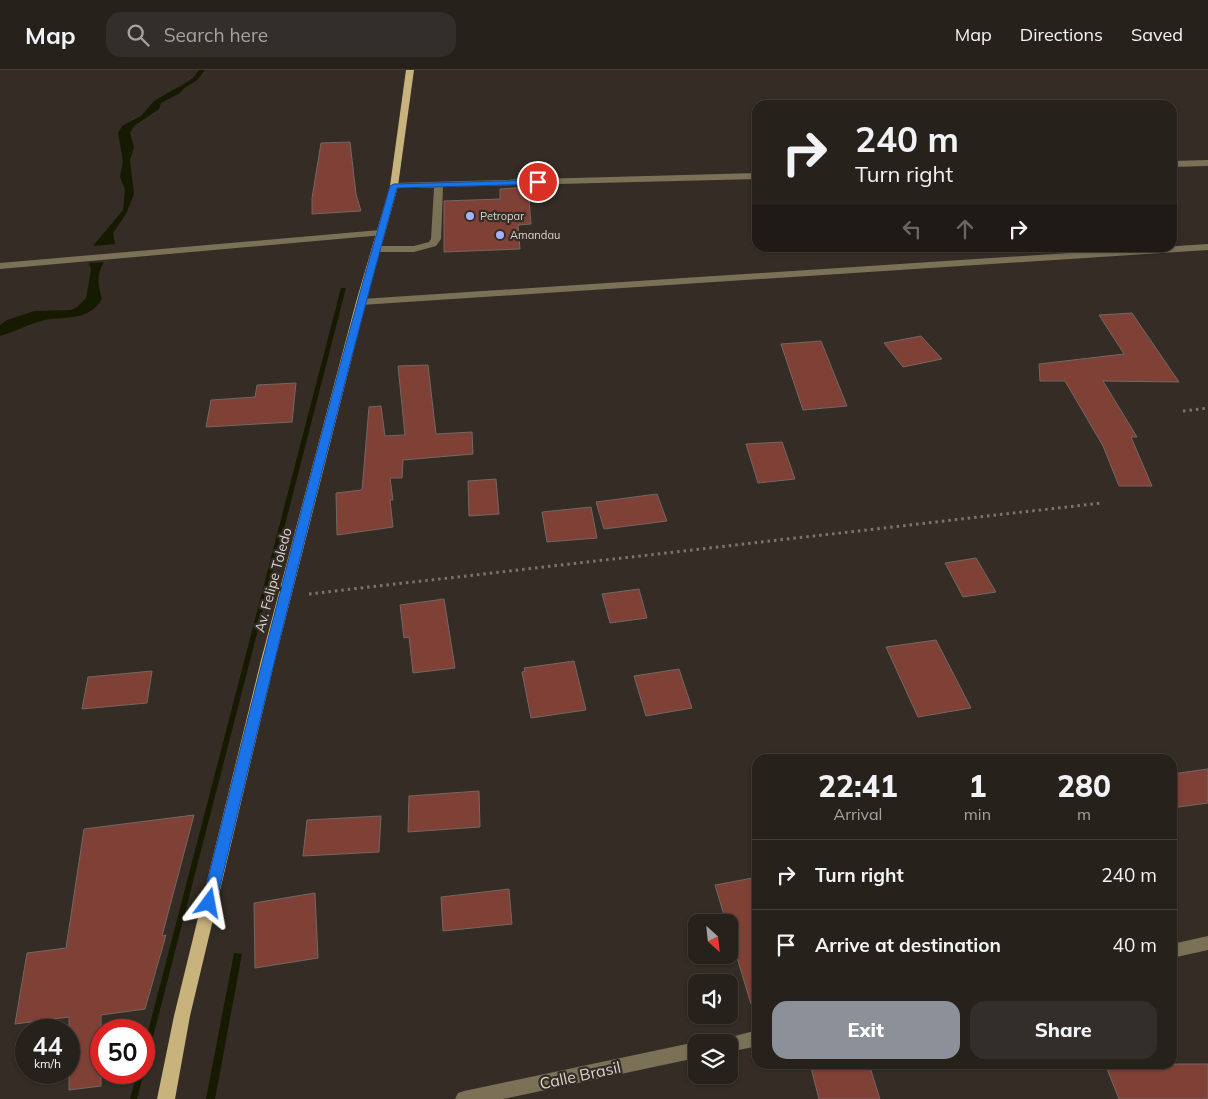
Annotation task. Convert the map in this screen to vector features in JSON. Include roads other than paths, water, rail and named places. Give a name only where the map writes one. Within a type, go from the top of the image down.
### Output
[{"type":"main road","name":"Av. Felipe Toledo","points":[[166,1099],[184,1006],[284,596],[361,302],[394,186],[410,70]]},
{"type":"street","points":[[1177,164],[1208,163]]},
{"type":"street","points":[[394,186],[752,176]]},
{"type":"street","points":[[376,249],[414,250],[434,244],[436,239],[439,185]]},
{"type":"street","points":[[0,266],[380,233]]},
{"type":"street","points":[[1177,249],[1208,247]]},
{"type":"street","points":[[361,302],[1131,252]]},
{"type":"street","points":[[1177,950],[1208,943]]},
{"type":"street","points":[[738,1042],[752,1039]]},
{"type":"street","name":"Calle Brasil","points":[[464,1099],[688,1052]]},
{"type":"waterway","points":[[172,94],[195,79],[202,70]]},
{"type":"place","name":"Petropar","points":[[470,216]]},
{"type":"place","name":"Amandau","points":[[500,235]]}]
